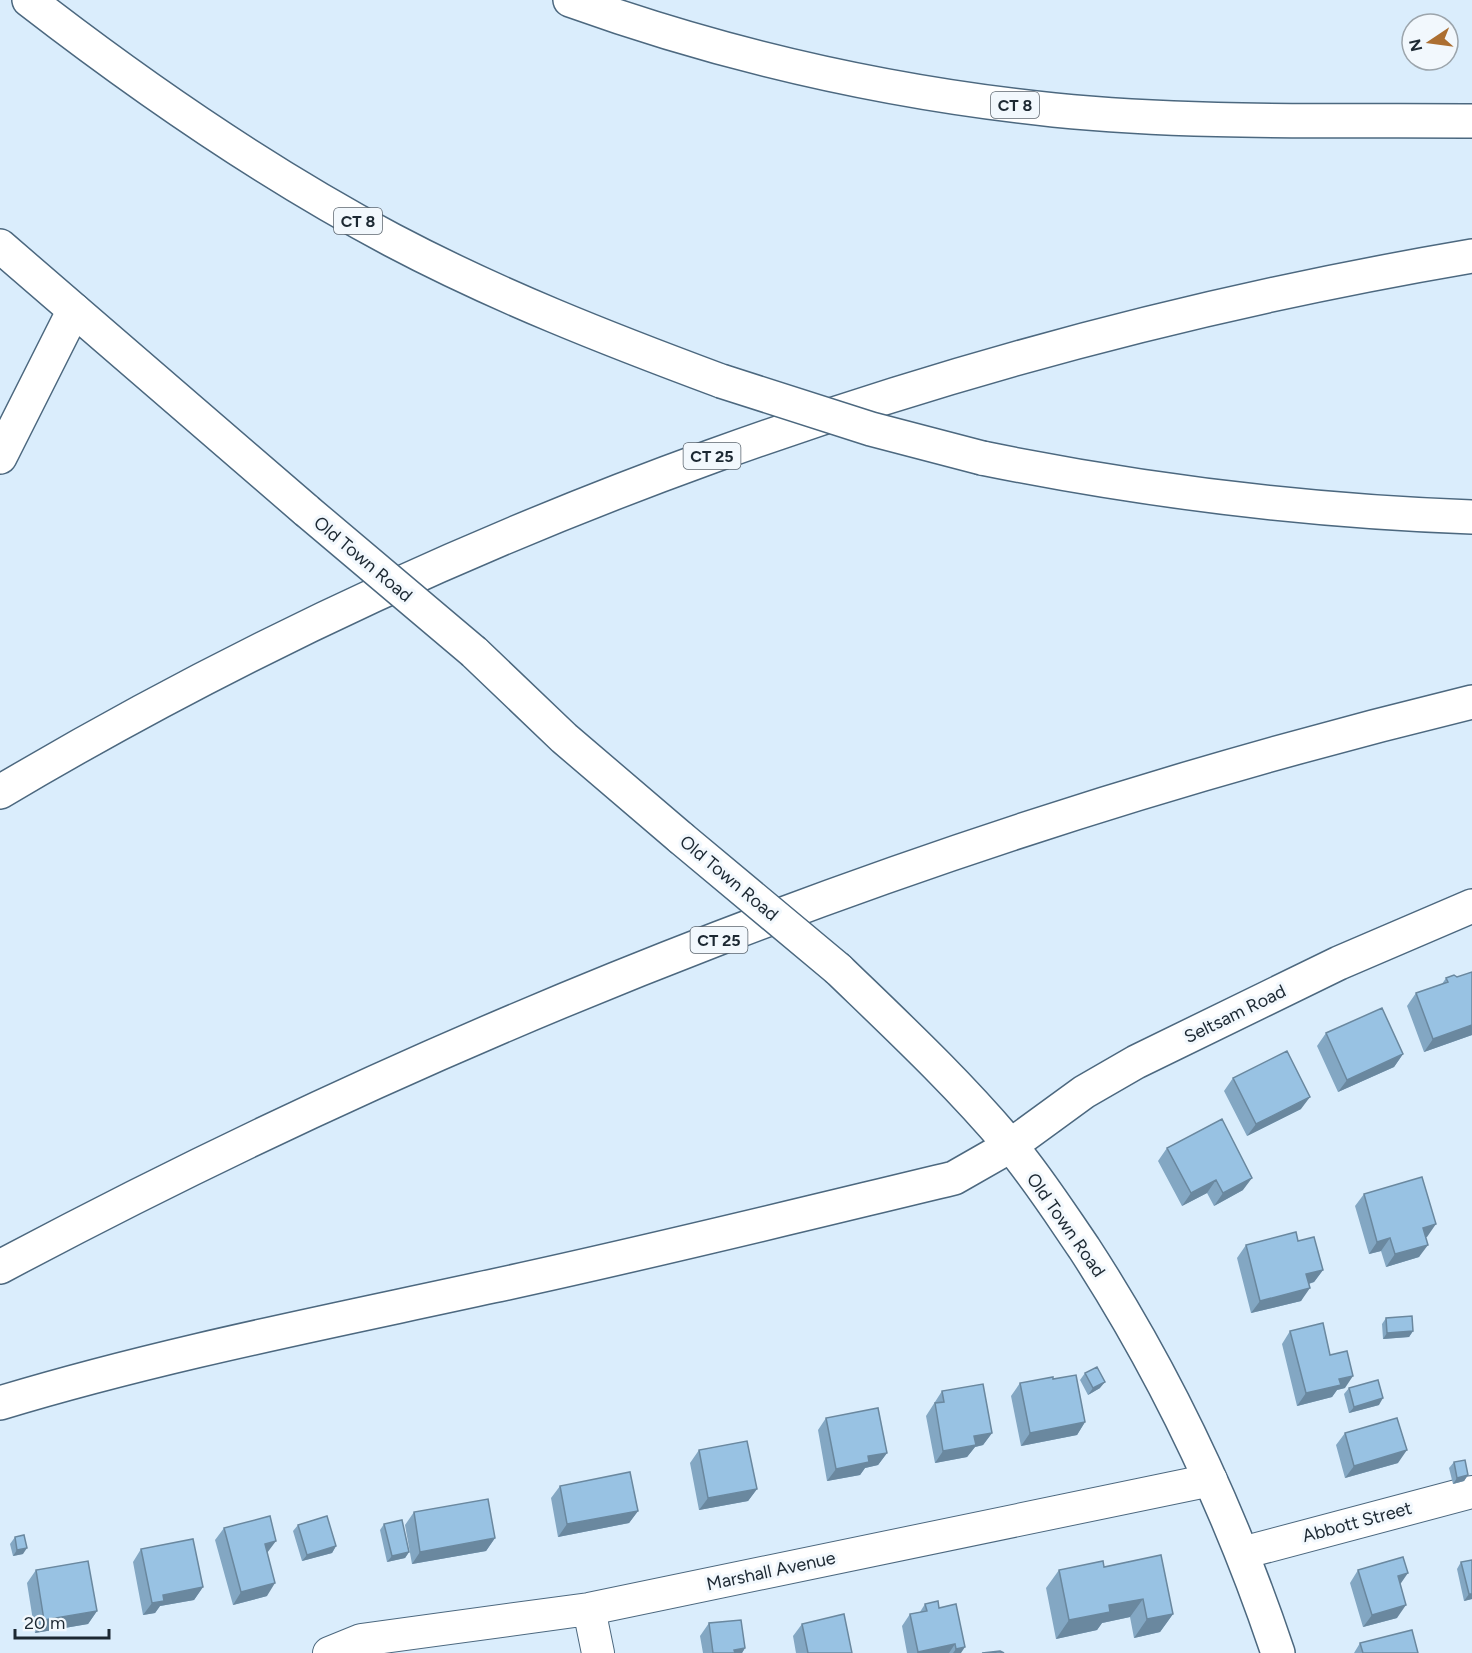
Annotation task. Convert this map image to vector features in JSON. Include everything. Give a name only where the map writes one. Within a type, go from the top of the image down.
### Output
[{"type":"main road","name":"CT 8","points":[[29,0],[100,55],[195,121],[292,182],[392,240],[494,290],[589,332],[721,381],[871,429],[982,458],[1152,489],[1266,504],[1381,514],[1472,518]]},
{"type":"main road","name":"CT 8","points":[[570,0],[623,19],[724,48],[834,75],[966,98],[1055,110],[1169,117],[1472,121]]},
{"type":"main road","name":"Old Town Road","points":[[0,246],[307,512],[474,652],[564,738],[838,969],[956,1085],[1010,1146],[1053,1201],[1107,1284],[1182,1418],[1211,1480],[1242,1552],[1278,1653]]},
{"type":"main road","name":"CT 25","points":[[0,792],[145,710],[329,617],[515,534],[716,455],[919,386],[1114,332],[1242,301],[1472,256]]},
{"type":"main road","points":[[0,456],[74,310]]},
{"type":"main road","name":"CT 25","points":[[0,1267],[162,1184],[358,1091],[539,1012],[752,927],[952,855],[1153,790],[1472,702]]},
{"type":"main road","name":"Seltsam Road","points":[[0,1403],[146,1362],[255,1336],[580,1267],[954,1178],[1010,1146],[1084,1092],[1136,1062],[1339,963],[1472,906]]},
{"type":"street","name":"Marshall Avenue","points":[[329,1653],[372,1638],[589,1610],[1211,1480]]},
{"type":"street","name":"Abbott Street","points":[[1242,1552],[1472,1492]]},
{"type":"street","points":[[589,1610],[598,1653]]},
{"type":"building","points":[[1472,972],[1472,1025],[1433,1039],[1416,993],[1448,982],[1446,978],[1454,975],[1457,977]]},
{"type":"building","points":[[1382,1008],[1403,1054],[1347,1080],[1326,1033]]},
{"type":"building","points":[[1287,1051],[1310,1097],[1256,1124],[1233,1078]]},
{"type":"building","points":[[1222,1119],[1252,1178],[1223,1193],[1216,1180],[1191,1193],[1167,1148]]},
{"type":"building","points":[[1422,1177],[1436,1224],[1423,1228],[1428,1245],[1395,1254],[1390,1238],[1377,1242],[1364,1194]]},
{"type":"building","points":[[1296,1232],[1298,1241],[1314,1237],[1323,1270],[1306,1274],[1310,1288],[1260,1301],[1246,1245]]},
{"type":"building","points":[[1412,1316],[1413,1331],[1387,1333],[1386,1318]]},
{"type":"building","points":[[1323,1323],[1330,1355],[1347,1351],[1353,1376],[1339,1379],[1341,1385],[1306,1393],[1290,1331]]},
{"type":"building","points":[[1097,1367],[1105,1382],[1093,1388],[1085,1373]]},
{"type":"building","points":[[1076,1375],[1085,1422],[1030,1433],[1020,1383]]},
{"type":"building","points":[[1378,1380],[1383,1398],[1354,1407],[1349,1388]]},
{"type":"building","points":[[983,1384],[992,1433],[974,1436],[976,1445],[943,1451],[935,1403],[944,1402],[942,1391]]},
{"type":"building","points":[[878,1408],[887,1453],[868,1456],[869,1462],[836,1469],[826,1418]]},
{"type":"building","points":[[1397,1418],[1407,1450],[1354,1466],[1345,1433]]},
{"type":"building","points":[[747,1441],[757,1489],[708,1498],[699,1450]]},
{"type":"building","points":[[1465,1460],[1468,1475],[1457,1478],[1454,1462]]},
{"type":"building","points":[[630,1472],[638,1511],[567,1524],[560,1486]]},
{"type":"building","points":[[488,1499],[495,1538],[420,1552],[414,1512]]},
{"type":"building","points":[[270,1516],[276,1541],[265,1544],[275,1583],[241,1592],[224,1528]]},
{"type":"building","points":[[327,1516],[336,1546],[307,1555],[298,1525]]},
{"type":"building","points":[[402,1520],[409,1552],[392,1556],[384,1524]]},
{"type":"building","points":[[24,1535],[27,1548],[17,1550],[15,1537]]},
{"type":"building","points":[[193,1539],[203,1587],[163,1595],[164,1601],[152,1603],[141,1549]]},
{"type":"building","points":[[1161,1555],[1173,1614],[1147,1619],[1143,1599],[1109,1605],[1110,1612],[1069,1620],[1059,1570],[1103,1561],[1104,1567]]},
{"type":"building","points":[[1403,1557],[1408,1573],[1398,1576],[1406,1605],[1372,1615],[1358,1570]]},
{"type":"building","points":[[1472,1560],[1472,1594],[1469,1594],[1461,1562]]},
{"type":"building","points":[[88,1561],[97,1611],[44,1620],[36,1570]]},
{"type":"building","points":[[938,1601],[939,1608],[956,1604],[965,1647],[956,1649],[955,1644],[918,1652],[910,1614],[927,1611],[925,1604]]},
{"type":"building","points":[[844,1614],[852,1653],[808,1653],[802,1624]]},
{"type":"building","points":[[741,1620],[745,1648],[734,1650],[735,1653],[713,1653],[709,1623]]},
{"type":"building","points":[[1412,1630],[1418,1653],[1363,1653],[1360,1643]]}]
